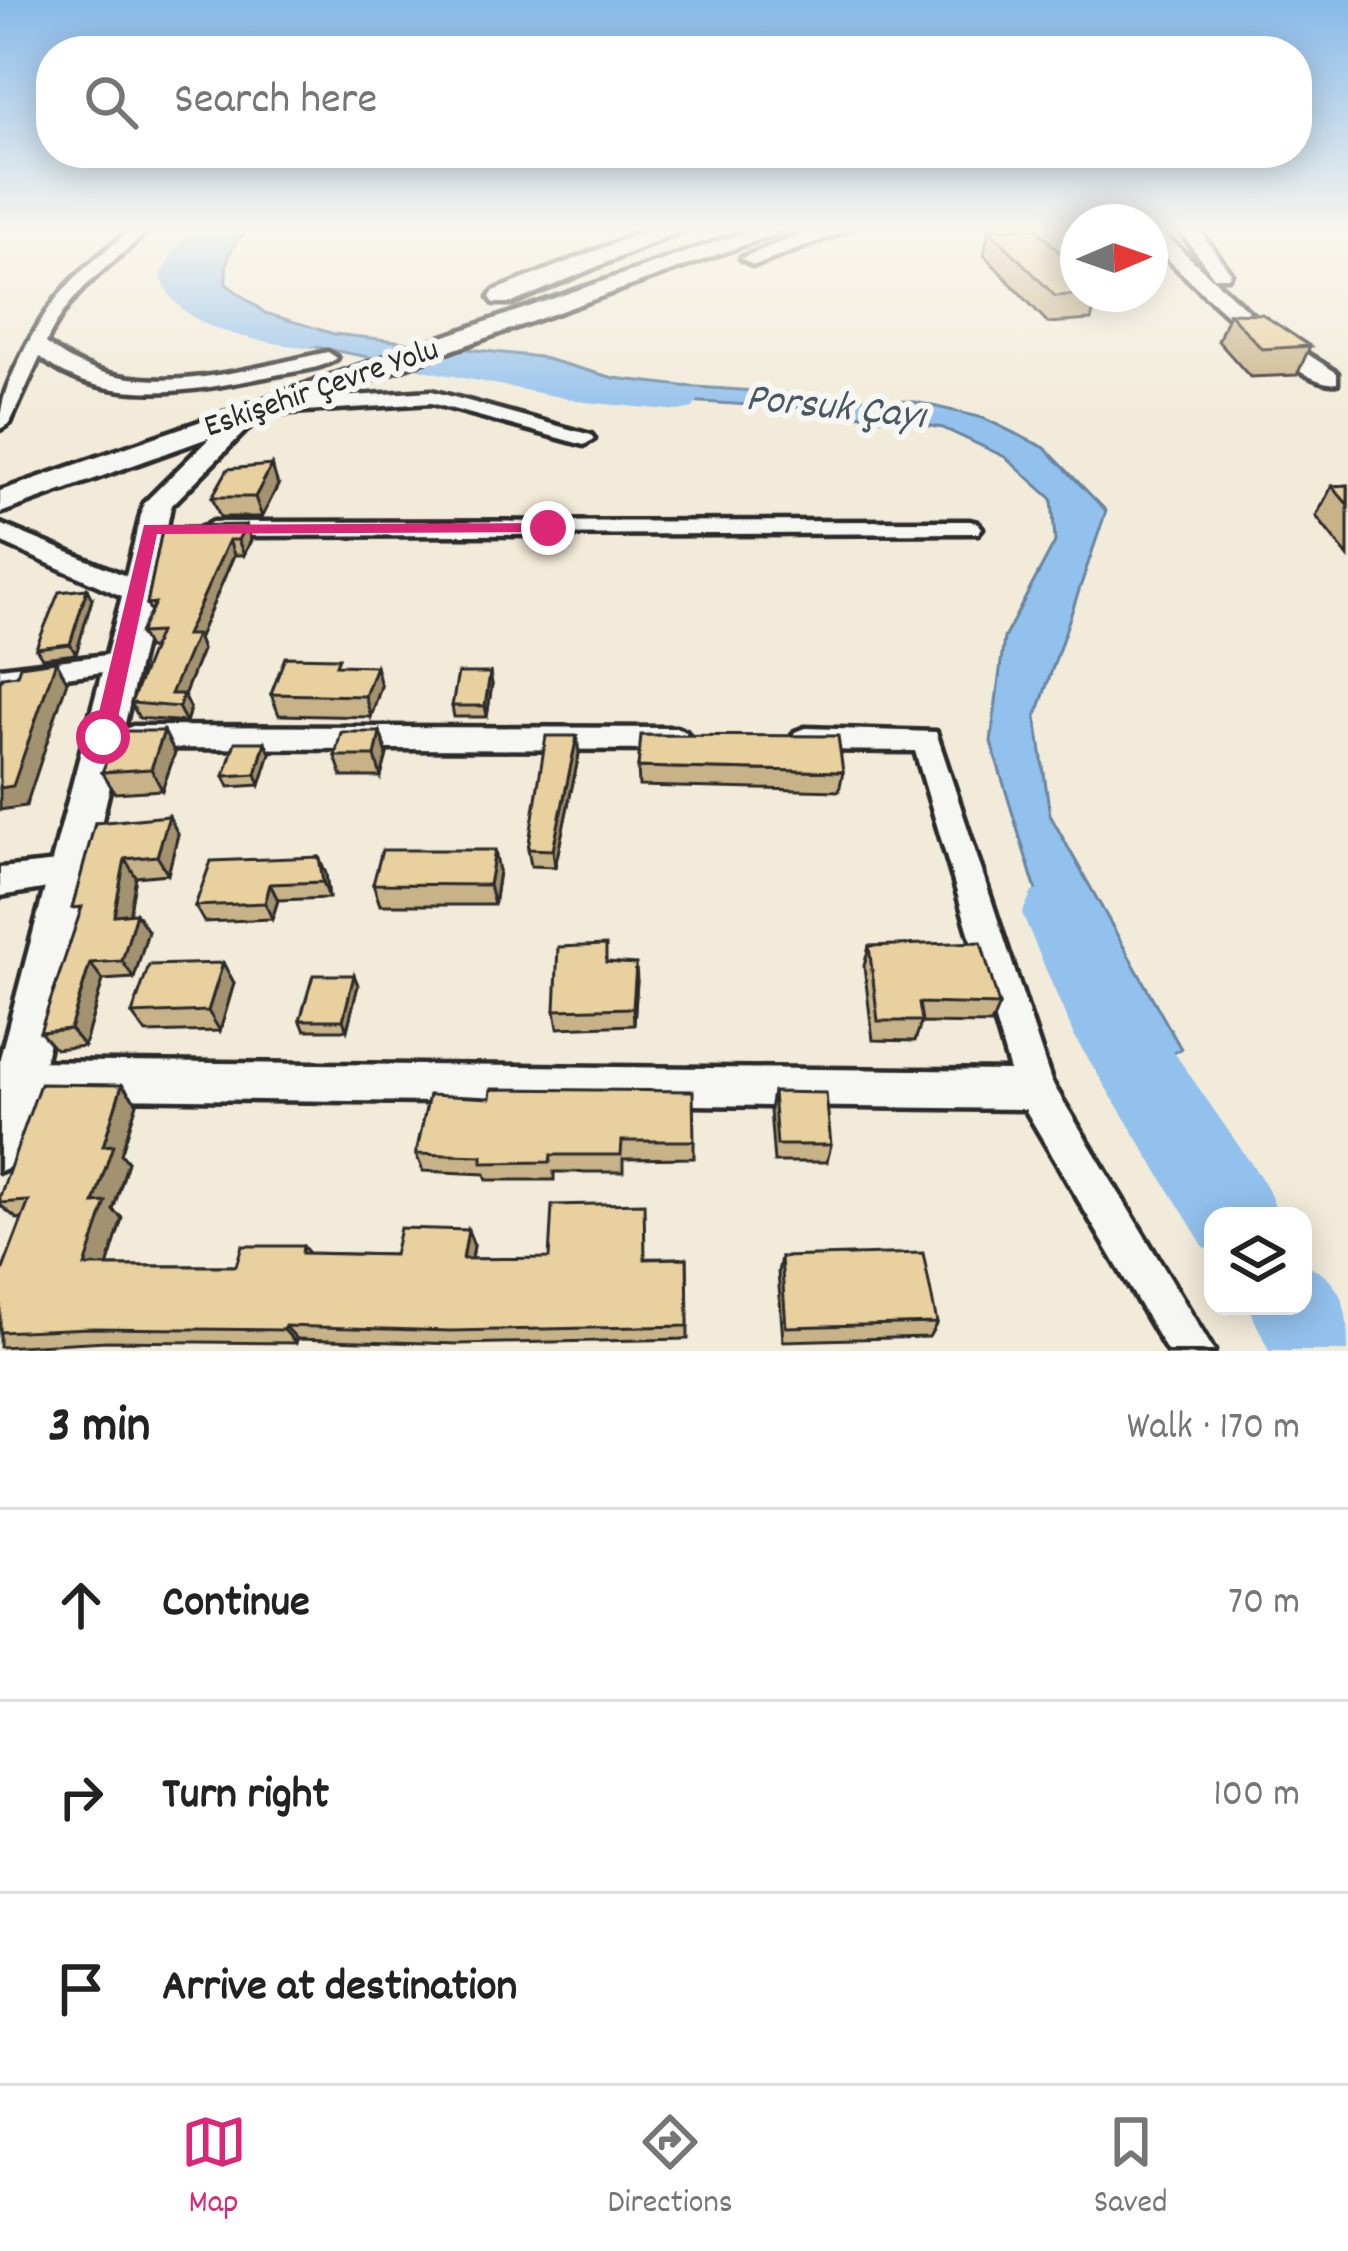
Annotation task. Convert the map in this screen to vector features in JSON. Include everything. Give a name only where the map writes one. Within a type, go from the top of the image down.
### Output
[{"type":"highway","points":[[436,325],[520,291]]},
{"type":"highway","name":"Eskişehir Çevre Yolu","points":[[0,503],[257,402],[328,358],[533,291]]},
{"type":"highway","name":"Eskişehir Çevre Yolu","points":[[0,473],[257,402],[601,291]]},
{"type":"highway","points":[[497,328],[651,291]]},
{"type":"street","points":[[0,423],[35,343],[70,291]]},
{"type":"street","points":[[1213,291],[1258,333],[1329,378],[1307,346],[1242,291]]},
{"type":"street","points":[[35,343],[48,358],[79,375],[136,384],[177,385],[328,358]]},
{"type":"street","points":[[173,529],[158,503],[257,402],[432,398],[584,439]]},
{"type":"street","points":[[173,529],[970,528]]},
{"type":"street","points":[[0,1147],[138,592],[173,529]]},
{"type":"street","points":[[0,532],[138,592]]},
{"type":"street","points":[[0,677],[123,662]]},
{"type":"street","points":[[103,737],[710,739]]},
{"type":"street","points":[[782,739],[926,740],[1035,1090],[1192,1351]]},
{"type":"street","points":[[0,882],[67,874]]},
{"type":"street","points":[[17,1079],[1035,1090]]},
{"type":"water","points":[[197,291],[235,291],[265,313],[334,334],[539,357],[614,378],[916,402],[983,418],[1045,448],[1106,511],[1036,717],[1050,815],[1181,1049],[1145,1069],[1044,917],[991,742],[1004,638],[1055,542],[1052,499],[1005,457],[943,428],[831,410],[622,397],[556,380],[456,374],[249,334],[209,311]]},
{"type":"building","points":[[1229,313],[1262,314],[1310,346],[1262,349]]},
{"type":"building","points":[[272,465],[255,497],[212,497],[228,469]]},
{"type":"building","points":[[1348,485],[1348,505],[1332,486]]},
{"type":"building","points":[[246,525],[238,540],[229,540],[186,635],[196,635],[171,694],[183,694],[179,707],[131,703],[159,632],[140,633],[155,603],[147,604],[163,526]]},
{"type":"building","points":[[87,589],[70,644],[36,648],[59,592]]},
{"type":"building","points":[[285,657],[339,658],[336,665],[376,666],[365,696],[271,694]]},
{"type":"building","points":[[56,661],[13,786],[0,788],[2,677],[17,675],[20,666]]},
{"type":"building","points":[[458,673],[490,673],[485,706],[452,706]]},
{"type":"building","points":[[119,731],[164,731],[151,769],[102,772]]},
{"type":"building","points":[[341,732],[380,732],[375,756],[335,756]]},
{"type":"building","points":[[641,735],[838,736],[843,772],[638,767]]},
{"type":"building","points":[[546,736],[577,736],[553,850],[528,849]]},
{"type":"building","points":[[235,742],[265,742],[256,774],[224,776]]},
{"type":"building","points":[[169,816],[157,856],[125,859],[114,915],[136,913],[122,961],[90,963],[70,1029],[40,1032],[82,907],[72,908],[95,823]]},
{"type":"building","points":[[382,850],[495,850],[489,885],[373,884]]},
{"type":"building","points":[[319,857],[323,882],[270,884],[265,903],[195,906],[211,861]]},
{"type":"building","points":[[981,942],[999,1005],[919,1003],[922,1021],[878,1021],[869,946]]},
{"type":"building","points":[[606,945],[606,962],[636,964],[633,1008],[555,1010],[558,947]]},
{"type":"building","points":[[223,963],[208,1011],[132,1014],[149,965]]},
{"type":"building","points":[[313,975],[354,975],[343,1020],[300,1020]]},
{"type":"building","points":[[40,1084],[122,1085],[103,1146],[113,1145],[94,1203],[106,1202],[85,1266],[236,1266],[242,1246],[303,1246],[302,1253],[394,1255],[400,1228],[468,1230],[463,1259],[549,1258],[552,1205],[644,1203],[645,1259],[687,1258],[688,1326],[0,1332],[0,1277],[29,1201],[0,1203],[0,1196]]},
{"type":"building","points":[[491,1089],[693,1091],[694,1141],[622,1141],[621,1155],[551,1155],[550,1162],[482,1163],[482,1156],[416,1154],[429,1095],[490,1098]]},
{"type":"building","points":[[773,1092],[826,1093],[831,1145],[777,1145]]},
{"type":"building","points":[[923,1253],[937,1323],[786,1327],[781,1257]]},
{"type":"waterway","name":"Porsuk Çayı","points":[[183,291],[201,308],[225,318],[305,337]]},
{"type":"waterway","name":"Porsuk Çayı","points":[[437,362],[585,390],[678,399]]},
{"type":"waterway","name":"Porsuk Çayı","points":[[1057,913],[1101,1011],[1229,1207]]},
{"type":"waterway","name":"Porsuk Çayı","points":[[1300,1315],[1323,1351]]},
{"type":"route","points":[[103,737],[129,639],[150,529],[548,528]]}]
